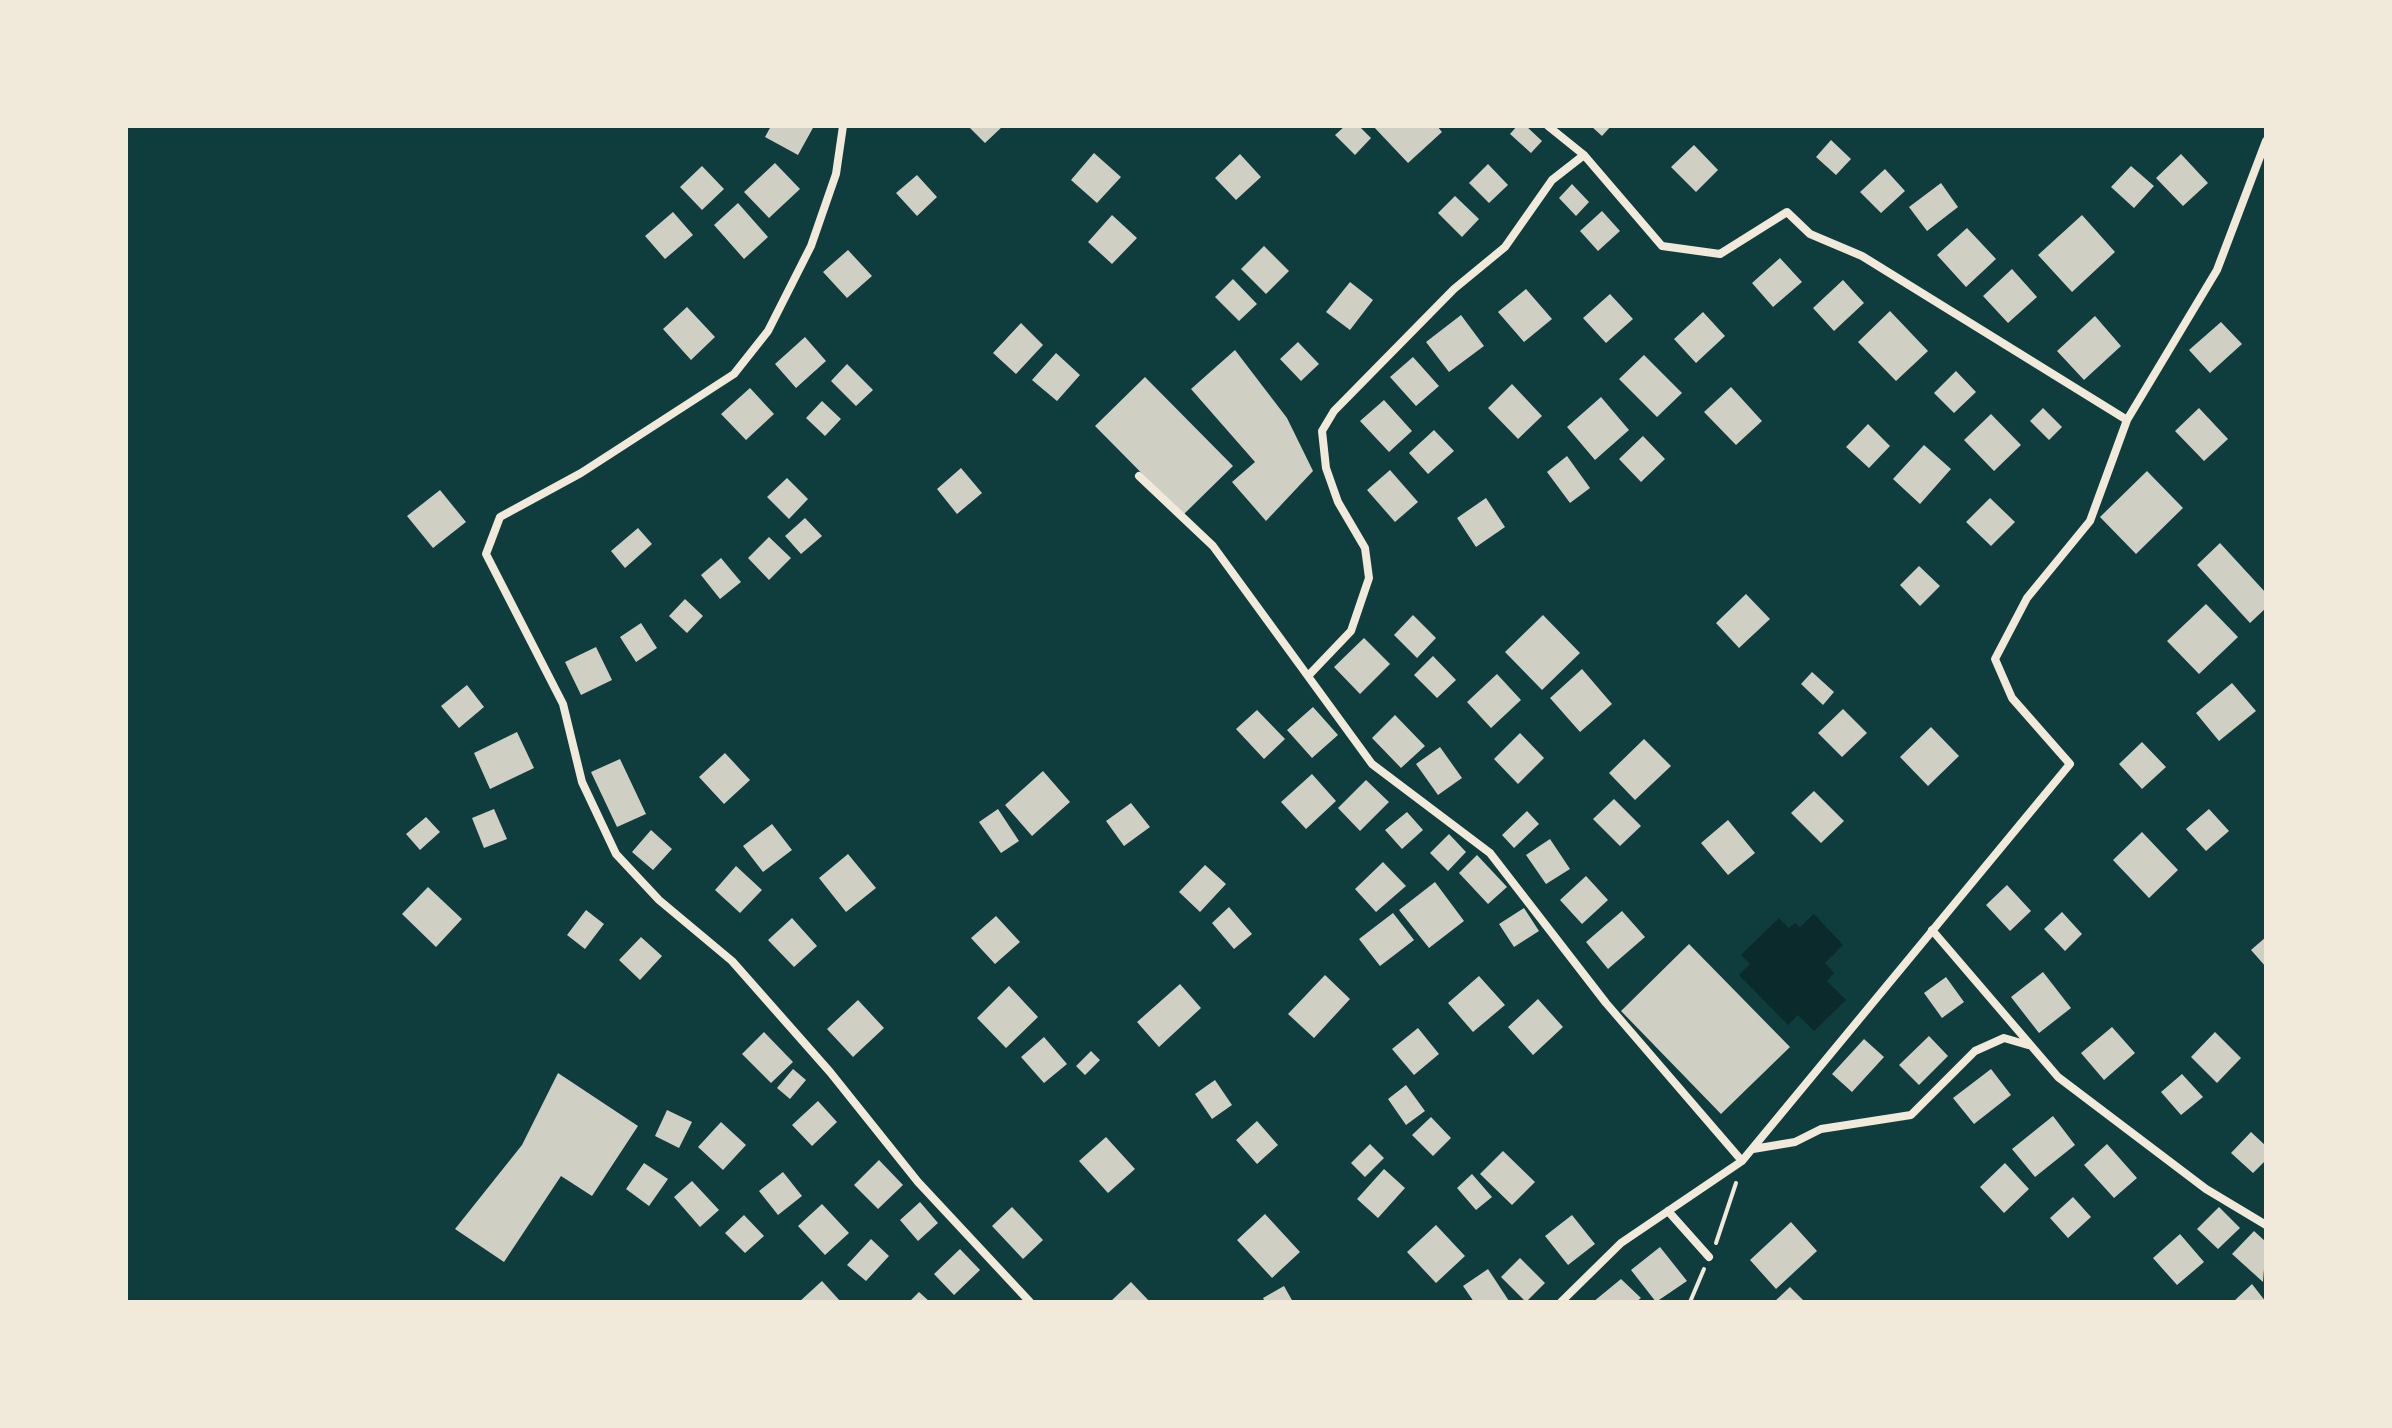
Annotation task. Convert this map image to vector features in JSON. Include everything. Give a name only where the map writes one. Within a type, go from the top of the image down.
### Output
[{"type":"street","points":[[843,126],[836,174],[811,246],[768,331],[734,374],[581,473],[500,517],[486,554],[563,704],[582,782],[616,854],[659,900],[732,961],[830,1072],[918,1182],[1030,1302]]},
{"type":"street","points":[[1548,126],[1584,155],[1662,246],[1720,254],[1787,212],[1810,234],[1862,256],[2127,420]]},
{"type":"street","points":[[1561,1302],[1621,1243],[1742,1161],[2070,764],[2012,698],[1995,659],[2027,598],[2090,521],[2127,420],[2217,270],[2266,141]]},
{"type":"street","points":[[1308,676],[1351,631],[1369,578],[1365,548],[1338,502],[1326,468],[1322,431],[1334,411],[1454,289],[1505,247],[1552,180],[1584,155]]},
{"type":"street","points":[[1139,476],[1213,546],[1372,764],[1490,853],[1606,1003],[1742,1161]]},
{"type":"street","points":[[1932,930],[2058,1077],[2206,1189],[2266,1225]]},
{"type":"street","points":[[1752,1149],[1795,1142],[1821,1129],[1911,1115],[1975,1051],[2004,1038],[2031,1045]]},
{"type":"street","points":[[1668,1211],[1709,1257]]},
{"type":"path","points":[[1690,1302],[1725,1221],[1742,1161]]},
{"type":"water","points":[[1814,914],[1843,945],[1825,963],[1834,973],[1827,981],[1846,1000],[1814,1031],[1798,1015],[1788,1025],[1739,975],[1750,964],[1741,955],[1779,918],[1789,928],[1795,923],[1800,927]]},
{"type":"building","points":[[771,126],[814,126],[798,155],[765,137]]},
{"type":"building","points":[[968,126],[1003,126],[985,143]]},
{"type":"building","points":[[1345,126],[1359,126],[1371,138],[1355,155],[1335,135]]},
{"type":"building","points":[[1373,126],[1437,126],[1442,132],[1408,163]]},
{"type":"building","points":[[1517,126],[1526,126],[1542,141],[1531,153],[1510,134]]},
{"type":"building","points":[[1591,126],[1611,126],[1602,136]]},
{"type":"building","points":[[1831,140],[1851,159],[1836,175],[1816,157]]},
{"type":"building","points":[[1694,145],[1718,170],[1696,192],[1671,167]]},
{"type":"building","points":[[1094,153],[1121,177],[1097,203],[1071,180]]},
{"type":"building","points":[[1240,154],[1261,177],[1236,200],[1215,178]]},
{"type":"building","points":[[2181,154],[2208,183],[2183,206],[2156,178]]},
{"type":"building","points":[[775,163],[800,189],[769,218],[744,192]]},
{"type":"building","points":[[1488,164],[1508,185],[1489,203],[1469,183]]},
{"type":"building","points":[[702,166],[724,189],[702,210],[680,187]]},
{"type":"building","points":[[2131,166],[2154,186],[2134,208],[2111,187]]},
{"type":"building","points":[[1885,169],[1905,191],[1881,213],[1860,192]]},
{"type":"building","points":[[917,175],[937,197],[917,216],[896,193]]},
{"type":"building","points":[[1941,183],[1958,207],[1927,231],[1909,207]]},
{"type":"building","points":[[1572,184],[1589,202],[1576,216],[1559,198]]},
{"type":"building","points":[[1455,196],[1479,219],[1462,237],[1438,213]]},
{"type":"building","points":[[738,203],[768,237],[744,259],[714,225]]},
{"type":"building","points":[[1602,211],[1620,231],[1598,251],[1580,231]]},
{"type":"building","points":[[673,212],[693,235],[665,259],[645,236]]},
{"type":"building","points":[[1112,215],[1137,238],[1112,264],[1088,242]]},
{"type":"building","points":[[2082,215],[2115,252],[2072,292],[2038,255]]},
{"type":"building","points":[[1967,228],[1996,259],[1966,287],[1937,255]]},
{"type":"building","points":[[1264,246],[1289,271],[1266,294],[1241,269]]},
{"type":"building","points":[[848,250],[872,276],[847,298],[823,272]]},
{"type":"building","points":[[1780,258],[1802,282],[1773,307],[1752,283]]},
{"type":"building","points":[[2012,269],[2037,297],[2008,323],[1983,296]]},
{"type":"building","points":[[1233,279],[1257,304],[1239,321],[1215,297]]},
{"type":"building","points":[[1843,280],[1864,303],[1834,331],[1813,308]]},
{"type":"building","points":[[1350,282],[1373,300],[1350,330],[1326,312]]},
{"type":"building","points":[[1526,289],[1552,319],[1524,342],[1498,312]]},
{"type":"building","points":[[1610,294],[1633,319],[1606,343],[1583,318]]},
{"type":"building","points":[[687,307],[715,337],[691,360],[663,329]]},
{"type":"building","points":[[1890,311],[1928,351],[1896,381],[1858,342]]},
{"type":"building","points":[[1703,312],[1725,336],[1696,363],[1674,339]]},
{"type":"building","points":[[1461,315],[1484,346],[1449,372],[1426,342]]},
{"type":"building","points":[[2095,316],[2121,346],[2084,380],[2057,351]]},
{"type":"building","points":[[2221,322],[2242,344],[2210,373],[2189,350]]},
{"type":"building","points":[[1021,323],[1043,345],[1016,374],[993,353]]},
{"type":"building","points":[[805,337],[826,361],[796,388],[775,364]]},
{"type":"building","points":[[1298,342],[1319,364],[1301,381],[1280,359]]},
{"type":"building","points":[[1235,350],[1287,418],[1313,471],[1266,521],[1232,482],[1255,462],[1191,389]]},
{"type":"building","points":[[1056,353],[1080,375],[1057,401],[1032,380]]},
{"type":"building","points":[[1644,355],[1682,393],[1657,417],[1619,379]]},
{"type":"building","points":[[1413,357],[1439,386],[1416,406],[1390,377]]},
{"type":"building","points":[[847,364],[873,390],[856,406],[831,381]]},
{"type":"building","points":[[1956,371],[1976,392],[1954,413],[1934,393]]},
{"type":"building","points":[[1145,377],[1233,466],[1183,515],[1095,426]]},
{"type":"building","points":[[1512,384],[1542,416],[1518,439],[1488,408]]},
{"type":"building","points":[[1731,387],[1762,421],[1736,445],[1704,412]]},
{"type":"building","points":[[750,388],[774,414],[746,440],[721,414]]},
{"type":"building","points":[[1601,397],[1629,430],[1595,460],[1567,427]]},
{"type":"building","points":[[1384,400],[1412,431],[1389,452],[1360,421]]},
{"type":"building","points":[[822,401],[841,419],[825,436],[806,418]]},
{"type":"building","points":[[2043,408],[2062,427],[2049,440],[2030,421]]},
{"type":"building","points":[[2199,408],[2228,439],[2204,461],[2175,431]]},
{"type":"building","points":[[1991,414],[2021,445],[1994,471],[1964,440]]},
{"type":"building","points":[[1868,424],[1890,446],[1869,468],[1846,447]]},
{"type":"building","points":[[1434,430],[1454,451],[1428,474],[1409,453]]},
{"type":"building","points":[[1643,436],[1665,459],[1641,482],[1619,459]]},
{"type":"building","points":[[1924,445],[1951,469],[1920,504],[1893,479]]},
{"type":"building","points":[[1567,456],[1590,488],[1570,503],[1547,472]]},
{"type":"building","points":[[961,468],[982,493],[957,514],[937,489]]},
{"type":"building","points":[[1390,470],[1418,502],[1395,522],[1367,490]]},
{"type":"building","points":[[2147,471],[2183,508],[2136,554],[2100,517]]},
{"type":"building","points":[[787,478],[808,499],[789,519],[767,497]]},
{"type":"building","points":[[440,490],[466,522],[433,548],[407,516]]},
{"type":"building","points":[[1486,498],[1505,527],[1476,547],[1457,518]]},
{"type":"building","points":[[1990,498],[2015,522],[1991,546],[1966,522]]},
{"type":"building","points":[[805,518],[822,536],[801,554],[785,536]]},
{"type":"building","points":[[638,528],[652,544],[625,568],[611,551]]},
{"type":"building","points":[[769,537],[791,558],[769,580],[748,558]]},
{"type":"building","points":[[2220,543],[2266,593],[2266,608],[2250,623],[2197,565]]},
{"type":"building","points":[[721,558],[741,582],[720,599],[701,575]]},
{"type":"building","points":[[1919,566],[1940,586],[1920,606],[1900,585]]},
{"type":"building","points":[[1746,594],[1770,619],[1739,648],[1716,623]]},
{"type":"building","points":[[685,599],[703,616],[687,633],[669,616]]},
{"type":"building","points":[[2206,604],[2238,637],[2199,674],[2167,641]]},
{"type":"building","points":[[1413,615],[1436,638],[1417,658],[1394,635]]},
{"type":"building","points":[[1543,615],[1580,653],[1542,690],[1505,652]]},
{"type":"building","points":[[641,623],[657,648],[636,662],[620,637]]},
{"type":"building","points":[[1364,638],[1390,664],[1360,694],[1334,667]]},
{"type":"building","points":[[596,647],[612,680],[581,695],[565,662]]},
{"type":"building","points":[[1433,656],[1456,680],[1437,698],[1414,675]]},
{"type":"building","points":[[1582,669],[1612,704],[1580,732],[1550,698]]},
{"type":"building","points":[[1812,672],[1834,692],[1823,705],[1801,684]]},
{"type":"building","points":[[1497,674],[1521,700],[1491,728],[1467,702]]},
{"type":"building","points":[[2232,683],[2256,711],[2219,741],[2196,713]]},
{"type":"building","points":[[467,685],[484,707],[459,728],[441,706]]},
{"type":"building","points":[[1313,707],[1338,735],[1312,758],[1287,730]]},
{"type":"building","points":[[1843,709],[1867,733],[1842,757],[1818,733]]},
{"type":"building","points":[[1257,710],[1285,739],[1264,759],[1236,729]]},
{"type":"building","points":[[1395,715],[1425,746],[1401,768],[1372,738]]},
{"type":"building","points":[[1931,727],[1959,756],[1928,786],[1900,757]]},
{"type":"building","points":[[517,732],[534,768],[490,789],[474,753]]},
{"type":"building","points":[[1520,733],[1544,758],[1518,784],[1494,759]]},
{"type":"building","points":[[1644,739],[1671,766],[1635,800],[1609,773]]},
{"type":"building","points":[[2142,742],[2166,767],[2142,789],[2119,764]]},
{"type":"building","points":[[1440,747],[1462,778],[1438,795],[1416,764]]},
{"type":"building","points":[[725,753],[750,780],[724,804],[699,777]]},
{"type":"building","points":[[620,759],[646,814],[617,827],[591,772]]},
{"type":"building","points":[[1043,771],[1070,802],[1032,836],[1005,805]]},
{"type":"building","points":[[1312,774],[1336,801],[1306,829],[1281,802]]},
{"type":"building","points":[[1366,780],[1389,802],[1360,831],[1338,808]]},
{"type":"building","points":[[1814,791],[1844,821],[1821,843],[1791,813]]},
{"type":"building","points":[[1614,799],[1641,826],[1620,846],[1593,819]]},
{"type":"building","points":[[1131,803],[1150,827],[1124,846],[1106,821]]},
{"type":"building","points":[[494,809],[507,839],[484,848],[472,818]]},
{"type":"building","points":[[998,809],[1019,841],[1001,853],[979,822]]},
{"type":"building","points":[[2209,809],[2229,831],[2206,851],[2186,829]]},
{"type":"building","points":[[1527,811],[1539,824],[1514,848],[1502,835]]},
{"type":"building","points":[[1407,812],[1423,830],[1402,849],[1385,830]]},
{"type":"building","points":[[426,817],[440,832],[420,850],[406,834]]},
{"type":"building","points":[[1728,820],[1755,853],[1728,875],[1701,843]]},
{"type":"building","points":[[772,824],[792,850],[763,872],[743,846]]},
{"type":"building","points":[[651,830],[672,849],[653,870],[632,852]]},
{"type":"building","points":[[2142,832],[2178,870],[2149,898],[2113,860]]},
{"type":"building","points":[[1449,834],[1466,852],[1448,871],[1430,853]]},
{"type":"building","points":[[1550,839],[1570,869],[1546,884],[1526,855]]},
{"type":"building","points":[[848,854],[876,888],[846,912],[819,878]]},
{"type":"building","points":[[1477,855],[1507,887],[1488,904],[1459,873]]},
{"type":"building","points":[[1383,862],[1406,886],[1376,912],[1355,889]]},
{"type":"building","points":[[1205,865],[1226,884],[1200,912],[1179,892]]},
{"type":"building","points":[[736,866],[762,890],[740,913],[715,890]]},
{"type":"building","points":[[1586,876],[1608,900],[1582,924],[1560,900]]},
{"type":"building","points":[[1435,882],[1464,921],[1429,948],[1399,910]]},
{"type":"building","points":[[2007,885],[2031,911],[2010,931],[1986,905]]},
{"type":"building","points":[[428,887],[462,919],[436,947],[402,914]]},
{"type":"building","points":[[1229,907],[1252,934],[1234,949],[1212,923]]},
{"type":"building","points":[[1524,908],[1539,931],[1514,947],[1499,924]]},
{"type":"building","points":[[586,910],[604,924],[585,949],[567,935]]},
{"type":"building","points":[[1622,911],[1645,937],[1608,969],[1586,942]]},
{"type":"building","points":[[2062,912],[2082,934],[2065,951],[2044,929]]},
{"type":"building","points":[[1393,913],[1414,940],[1380,966],[1359,939]]},
{"type":"building","points":[[996,916],[1020,942],[995,964],[971,938]]},
{"type":"building","points":[[792,918],[817,946],[794,967],[768,940]]},
{"type":"building","points":[[641,937],[662,956],[640,980],[619,960]]},
{"type":"building","points":[[2266,937],[2266,967],[2251,950]]},
{"type":"building","points":[[1689,944],[1790,1047],[1721,1114],[1621,1011]]},
{"type":"building","points":[[2043,972],[2071,1008],[2039,1033],[2011,997]]},
{"type":"building","points":[[1325,975],[1350,999],[1314,1038],[1288,1014]]},
{"type":"building","points":[[1479,976],[1505,1005],[1473,1032],[1448,1003]]},
{"type":"building","points":[[1946,977],[1964,1002],[1942,1018],[1924,993]]},
{"type":"building","points":[[1180,984],[1201,1008],[1159,1047],[1137,1022]]},
{"type":"building","points":[[1009,986],[1038,1017],[1006,1048],[977,1018]]},
{"type":"building","points":[[1538,999],[1563,1027],[1533,1055],[1508,1027]]},
{"type":"building","points":[[858,1000],[884,1028],[853,1057],[827,1029]]},
{"type":"building","points":[[2112,1027],[2135,1053],[2104,1080],[2081,1053]]},
{"type":"building","points":[[1418,1028],[1439,1054],[1414,1075],[1392,1049]]},
{"type":"building","points":[[764,1032],[793,1062],[771,1083],[742,1054]]},
{"type":"building","points":[[2215,1032],[2241,1058],[2217,1083],[2191,1057]]},
{"type":"building","points":[[1929,1036],[1948,1056],[1919,1085],[1899,1065]]},
{"type":"building","points":[[1044,1037],[1067,1064],[1044,1083],[1021,1057]]},
{"type":"building","points":[[1864,1039],[1884,1057],[1852,1092],[1832,1074]]},
{"type":"building","points":[[1091,1051],[1100,1060],[1085,1075],[1076,1066]]},
{"type":"building","points":[[793,1069],[806,1080],[790,1099],[777,1088]]},
{"type":"building","points":[[1991,1069],[2011,1095],[1974,1124],[1953,1098]]},
{"type":"building","points":[[558,1073],[638,1126],[592,1196],[561,1176],[504,1262],[455,1229],[522,1145]]},
{"type":"building","points":[[2182,1074],[2203,1097],[2181,1115],[2161,1092]]},
{"type":"building","points":[[1215,1080],[1232,1105],[1212,1119],[1195,1094]]},
{"type":"building","points":[[1406,1085],[1425,1111],[1406,1125],[1388,1099]]},
{"type":"building","points":[[818,1101],[837,1122],[812,1146],[792,1125]]},
{"type":"building","points":[[667,1110],[692,1122],[679,1148],[655,1136]]},
{"type":"building","points":[[2053,1116],[2075,1145],[2035,1177],[2012,1149]]},
{"type":"building","points":[[1431,1117],[1451,1138],[1433,1156],[1412,1135]]},
{"type":"building","points":[[1257,1121],[1278,1145],[1257,1164],[1236,1140]]},
{"type":"building","points":[[721,1122],[746,1145],[723,1170],[698,1147]]},
{"type":"building","points":[[2251,1132],[2266,1146],[2266,1160],[2253,1173],[2231,1153]]},
{"type":"building","points":[[1106,1137],[1135,1169],[1108,1193],[1079,1161]]},
{"type":"building","points":[[1370,1144],[1384,1158],[1365,1177],[1351,1163]]},
{"type":"building","points":[[2107,1144],[2137,1178],[2114,1198],[2084,1165]]},
{"type":"building","points":[[1503,1151],[1535,1182],[1512,1205],[1480,1174]]},
{"type":"building","points":[[879,1160],[903,1185],[878,1209],[854,1185]]},
{"type":"building","points":[[644,1163],[668,1179],[649,1206],[626,1189]]},
{"type":"building","points":[[2005,1163],[2029,1189],[2004,1213],[1980,1187]]},
{"type":"building","points":[[1384,1169],[1405,1188],[1378,1218],[1357,1199]]},
{"type":"building","points":[[783,1172],[802,1196],[778,1215],[759,1191]]},
{"type":"building","points":[[1472,1174],[1492,1197],[1476,1210],[1457,1188]]},
{"type":"building","points":[[692,1181],[719,1210],[700,1227],[674,1197]]},
{"type":"building","points":[[2073,1197],[2091,1217],[2068,1238],[2050,1218]]},
{"type":"building","points":[[920,1202],[938,1223],[918,1241],[900,1220]]},
{"type":"building","points":[[822,1204],[849,1233],[825,1255],[798,1226]]},
{"type":"building","points":[[1012,1207],[1043,1240],[1023,1259],[992,1226]]},
{"type":"building","points":[[2219,1207],[2240,1228],[2218,1249],[2197,1229]]},
{"type":"building","points":[[1265,1214],[1300,1252],[1272,1278],[1237,1240]]},
{"type":"building","points":[[744,1215],[764,1236],[745,1253],[725,1233]]},
{"type":"building","points":[[1572,1215],[1595,1244],[1568,1265],[1545,1236]]},
{"type":"building","points":[[1791,1222],[1817,1251],[1776,1289],[1750,1260]]},
{"type":"building","points":[[1436,1225],[1465,1256],[1436,1283],[1407,1252]]},
{"type":"building","points":[[2254,1231],[2266,1242],[2263,1282],[2232,1254]]},
{"type":"building","points":[[2180,1234],[2204,1262],[2177,1285],[2153,1258]]},
{"type":"building","points":[[871,1239],[889,1256],[866,1281],[847,1265]]},
{"type":"building","points":[[1660,1247],[1687,1281],[1656,1302],[1631,1270]]},
{"type":"building","points":[[960,1249],[980,1270],[954,1295],[934,1274]]},
{"type":"building","points":[[1520,1258],[1545,1283],[1526,1302],[1501,1277]]},
{"type":"building","points":[[1488,1269],[1509,1301],[1474,1302],[1463,1286]]},
{"type":"building","points":[[1621,1279],[1641,1298],[1636,1302],[1593,1302]]},
{"type":"building","points":[[822,1281],[841,1302],[799,1302]]},
{"type":"building","points":[[1131,1282],[1150,1302],[1110,1302]]},
{"type":"building","points":[[2252,1284],[2266,1302],[2233,1302]]},
{"type":"building","points":[[1284,1286],[1293,1302],[1265,1302],[1263,1298]]},
{"type":"building","points":[[1790,1287],[1805,1302],[1774,1302]]},
{"type":"building","points":[[919,1292],[930,1302],[909,1302]]}]
